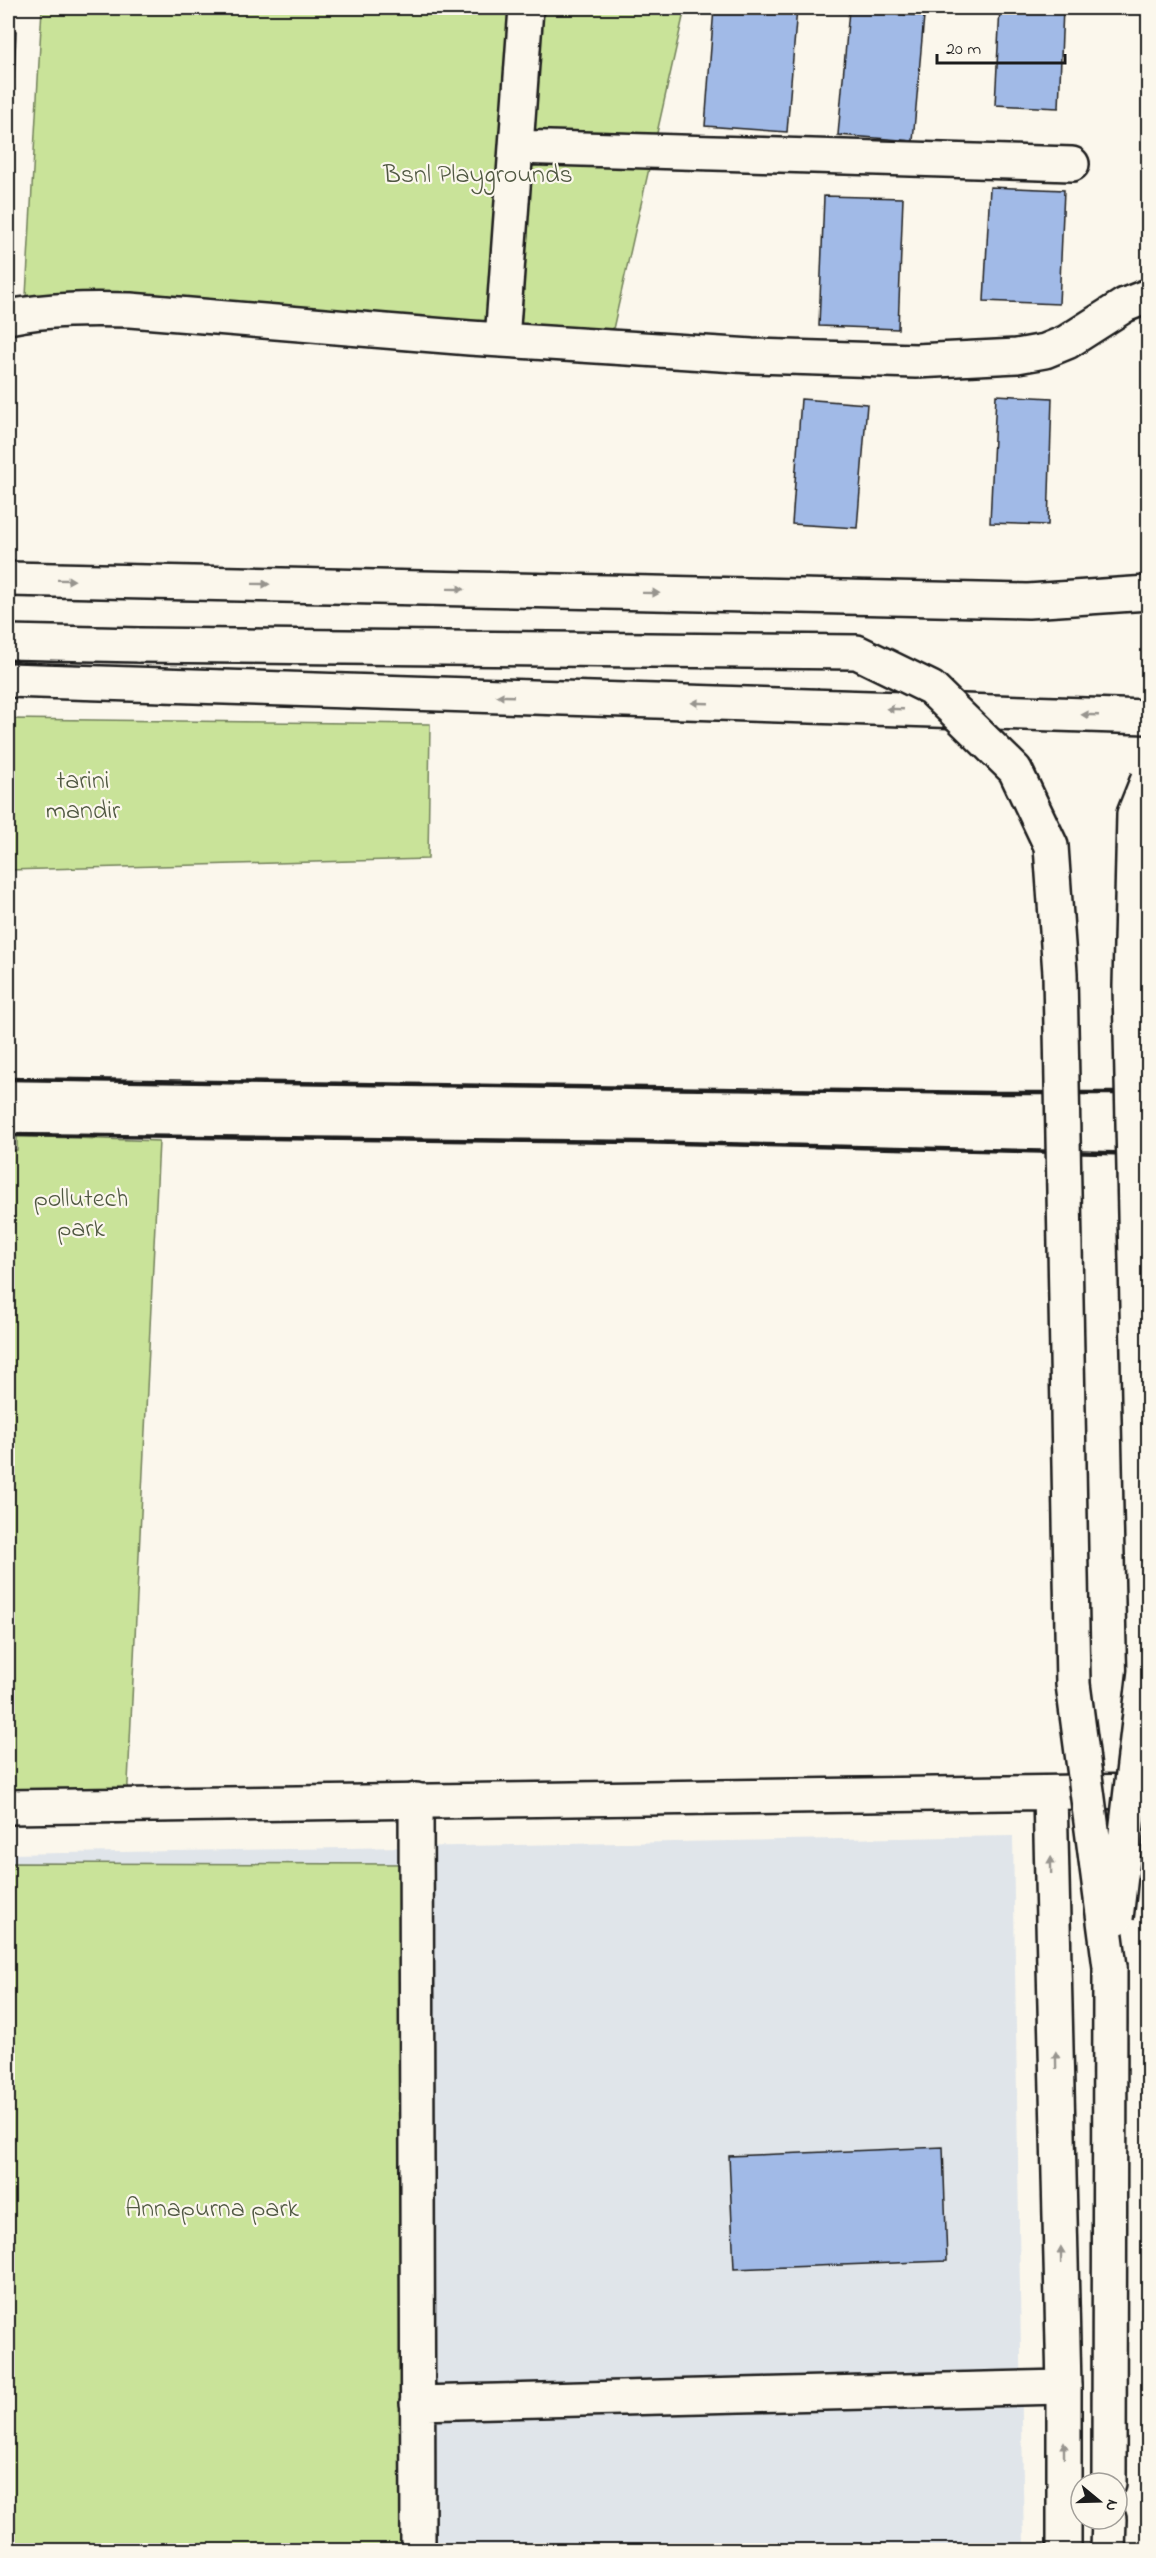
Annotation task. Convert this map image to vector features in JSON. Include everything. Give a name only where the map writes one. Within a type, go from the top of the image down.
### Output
[{"type":"street","points":[[502,340],[526,8]]},
{"type":"street","points":[[516,147],[1072,164]]},
{"type":"street","points":[[8,317],[38,311],[130,310],[502,340],[752,356],[916,361],[1017,356],[1045,351],[1067,342],[1125,305],[1149,296]]},
{"type":"street","points":[[8,579],[1028,601],[1149,592]]},
{"type":"street","points":[[8,642],[857,652],[931,688],[1015,770],[1051,846],[1061,985],[1073,1684],[1110,1967]]},
{"type":"street","points":[[8,680],[1149,717]]},
{"type":"street","points":[[1109,2471],[1110,1967],[1145,1671],[1130,986],[1134,814],[1149,779]]},
{"type":"street","points":[[8,1807],[1149,1791]]},
{"type":"street","points":[[1050,1794],[1064,2387],[1064,2550]]},
{"type":"street","points":[[416,1800],[418,2550]]},
{"type":"street","points":[[417,2403],[1064,2387]]},
{"type":"street","points":[[1108,2531],[1108,2550]]},
{"type":"shaded area","points":[[1013,1836],[1024,2550],[8,2550],[8,1854]]},
{"type":"green space","name":"Bsnl Playgrounds","points":[[42,8],[685,8],[609,347],[25,314]]},
{"type":"green space","name":"tarini mandir","points":[[8,719],[430,724],[428,859],[8,870]]},
{"type":"green space","name":"pollutech park","points":[[17,1136],[159,1141],[127,1803],[8,1805],[8,1150],[17,1150]]},
{"type":"green space","name":"Annapurna park","points":[[8,1863],[414,1864],[417,2550],[8,2550]]},
{"type":"building","points":[[714,8],[797,8],[787,132],[705,126]]},
{"type":"building","points":[[1000,8],[1063,8],[1059,108],[995,105]]},
{"type":"building","points":[[849,10],[924,16],[913,141],[838,135]]},
{"type":"building","points":[[8,31],[16,31],[14,78],[8,78]]},
{"type":"building","points":[[990,187],[1064,190],[1059,304],[984,301]]},
{"type":"building","points":[[824,196],[903,198],[898,329],[819,326]]},
{"type":"building","points":[[996,395],[1052,398],[1048,525],[990,523]]},
{"type":"building","points":[[801,399],[867,404],[857,528],[792,524]]},
{"type":"building","points":[[943,2147],[947,2261],[734,2269],[729,2156]]},
{"type":"railway","points":[[8,1079],[991,1093],[1148,1093]]},
{"type":"railway","points":[[8,1135],[638,1142],[1148,1154]]}]
